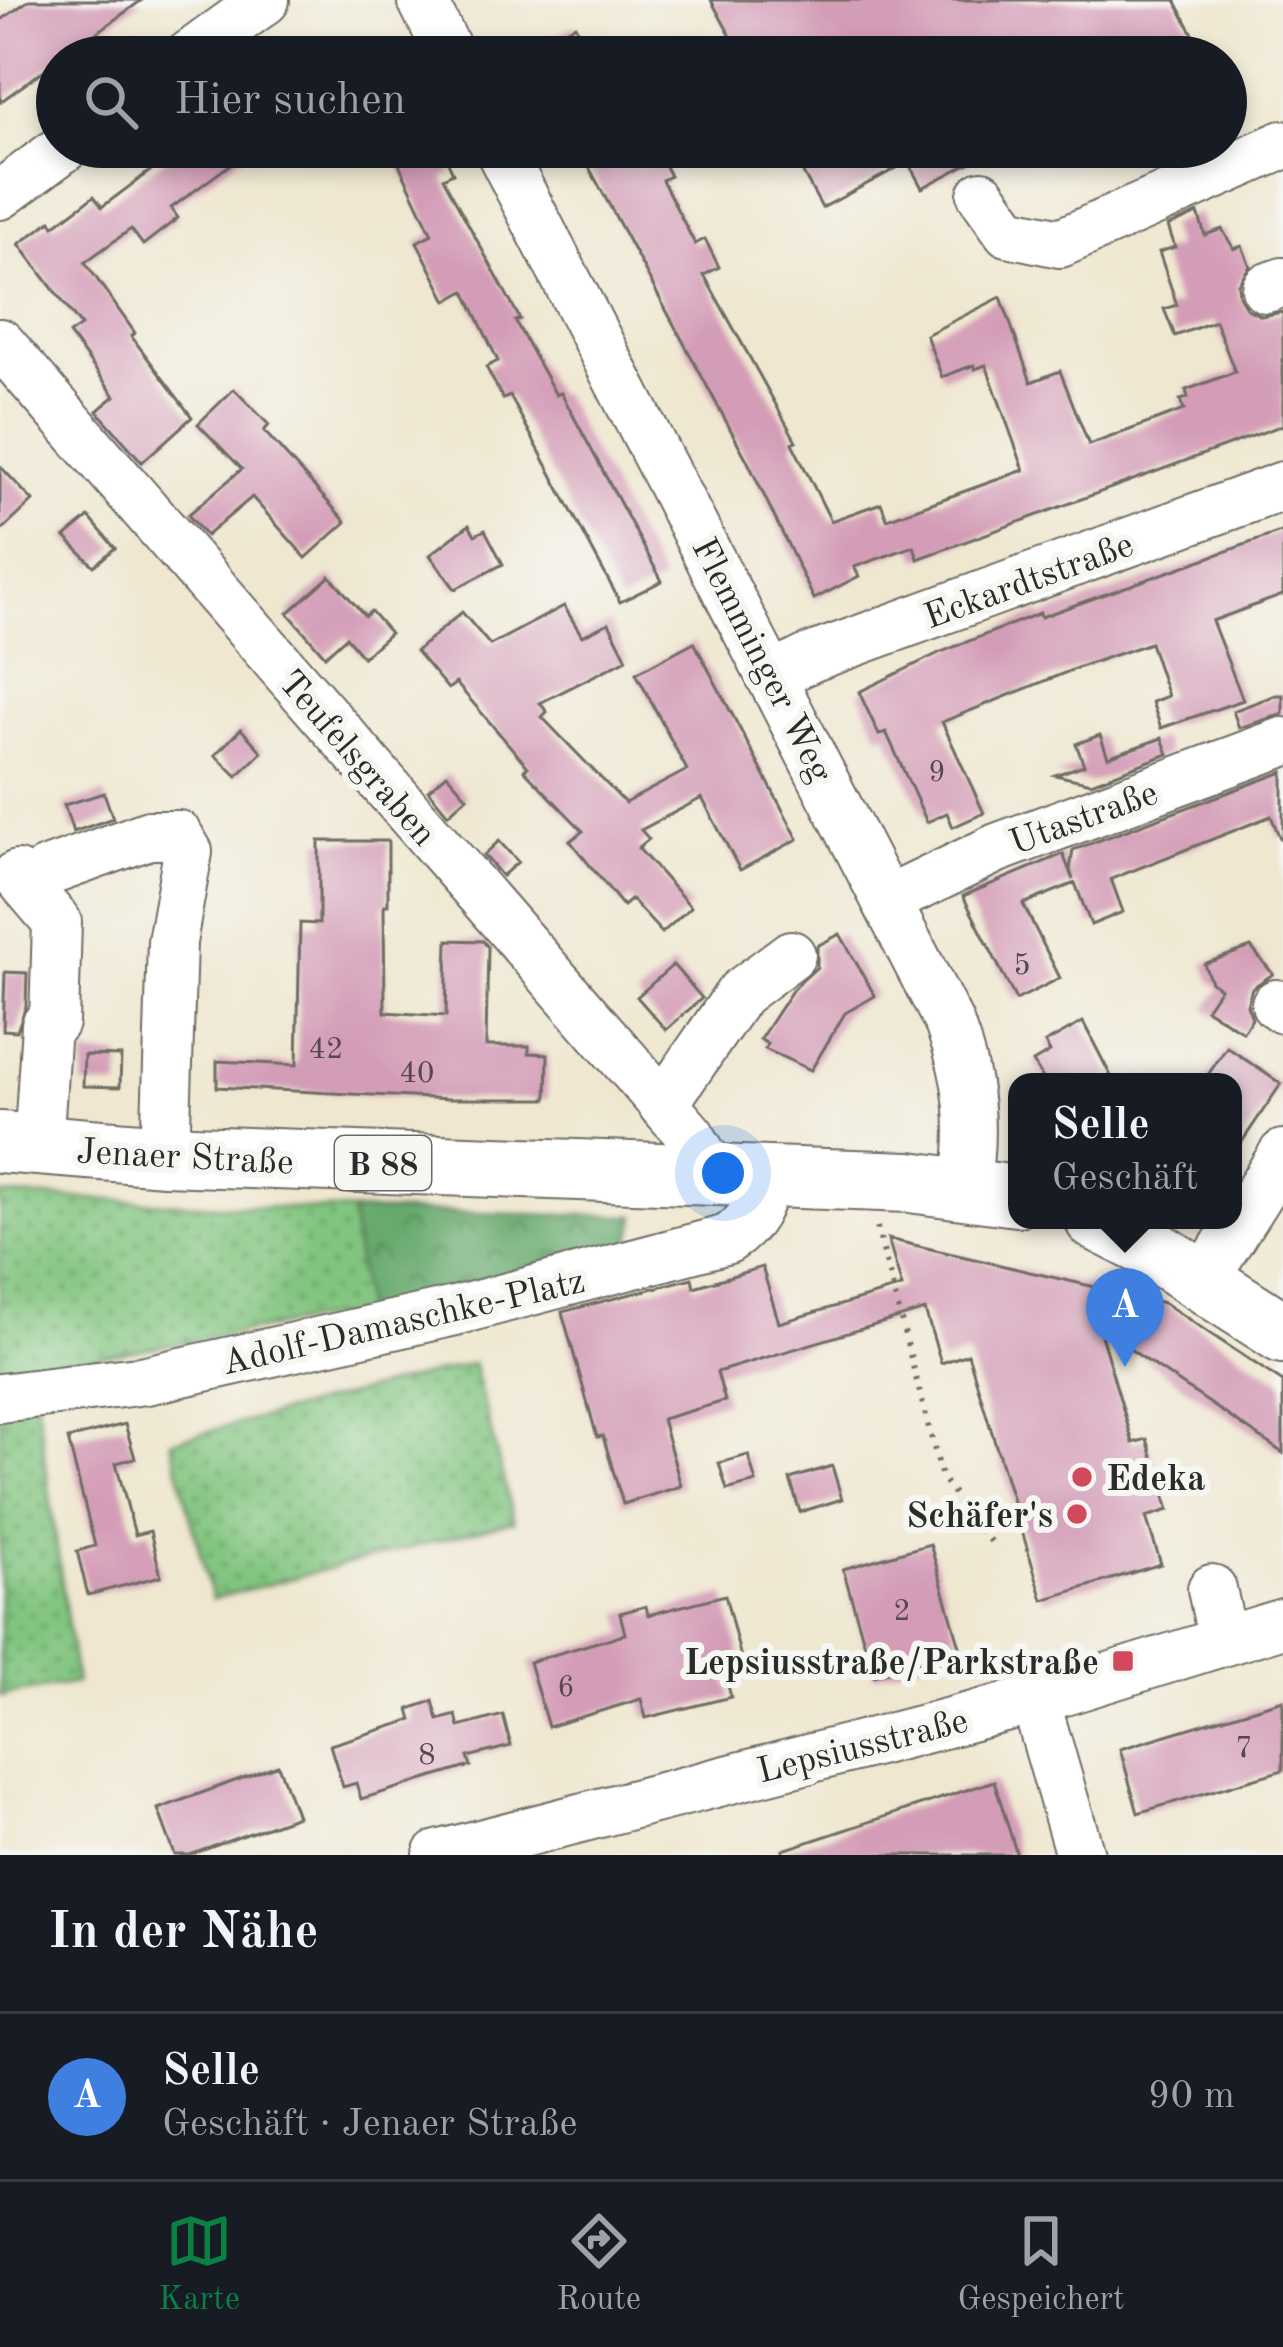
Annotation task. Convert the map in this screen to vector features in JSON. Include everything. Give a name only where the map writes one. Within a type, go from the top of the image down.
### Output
[{"type":"main road","name":"Jenaer Straße","points":[[19,1145],[991,1191]]},
{"type":"main road","points":[[1112,1229],[1283,1333]]},
{"type":"street","points":[[216,36],[265,0]]},
{"type":"street","points":[[422,0],[440,36]]},
{"type":"street","points":[[1247,161],[1283,145]]},
{"type":"street","points":[[0,195],[37,168]]},
{"type":"street","name":"Flemminger Weg","points":[[508,168],[949,1023],[963,1059],[972,1144],[991,1191]]},
{"type":"street","points":[[982,195],[1008,232],[1060,243],[1231,168]]},
{"type":"street","name":"Teufelsgraben","points":[[0,343],[663,1105],[704,1158],[703,1176]]},
{"type":"street","name":"Eckardtstraße","points":[[774,676],[809,658],[1283,486]]},
{"type":"street","name":"Utastraße","points":[[887,901],[998,848],[1283,742]]},
{"type":"street","points":[[19,1145],[46,1025],[54,1022],[57,922],[30,874],[149,835],[178,835],[188,852],[172,942],[165,1155]]},
{"type":"street","points":[[663,1105],[740,993],[791,955]]},
{"type":"street","points":[[1242,1218],[1283,1154]]},
{"type":"street","name":"Adolf-Damaschke-Platz","points":[[0,1398],[133,1383],[455,1311],[728,1239],[747,1226],[767,1178]]},
{"type":"street","points":[[1202,1281],[1235,1229]]},
{"type":"street","points":[[1212,1589],[1223,1641]]},
{"type":"street","name":"Lepsiusstraße","points":[[438,1855],[1035,1700],[1283,1623]]},
{"type":"street","points":[[1035,1700],[1080,1855]]},
{"type":"path","points":[[869,1182],[942,1478],[995,1548]]},
{"type":"green space","points":[[0,1195],[351,1211],[364,1312],[32,1368],[76,1683],[0,1696]]},
{"type":"green space","points":[[351,1211],[636,1216],[630,1247],[364,1312]]},
{"type":"green space","points":[[473,1363],[514,1521],[212,1599],[171,1441]]},
{"type":"building","points":[[29,0],[142,0],[92,36],[36,36],[36,76],[0,102],[0,21]]},
{"type":"building","points":[[711,0],[1175,0],[1194,36],[731,36]]},
{"type":"building","points":[[575,25],[581,36],[555,36]]},
{"type":"building","points":[[154,168],[225,168],[171,208],[178,218],[143,245],[131,229],[85,262],[135,333],[131,336],[192,417],[142,462],[97,411],[115,396],[69,334],[81,326],[19,244],[51,221],[54,226],[94,196],[102,207]]},
{"type":"building","points":[[401,168],[451,168],[453,173],[443,178],[520,319],[515,321],[556,395],[561,393],[662,581],[620,602],[510,396],[503,399],[486,367],[498,361],[465,291],[447,301],[417,242],[432,234]]},
{"type":"building","points":[[589,168],[666,168],[670,176],[662,180],[695,244],[705,239],[719,267],[704,275],[796,441],[792,443],[831,521],[881,503],[887,519],[1024,470],[986,365],[942,377],[926,335],[1001,297],[1031,382],[1060,371],[1089,445],[1184,410],[1180,400],[1188,398],[1186,390],[1235,372],[1215,321],[1175,336],[1164,309],[1177,305],[1159,252],[1175,247],[1168,226],[1198,213],[1205,235],[1222,229],[1234,249],[1242,246],[1250,266],[1238,284],[1247,309],[1262,316],[1283,312],[1283,425],[918,559],[914,546],[854,567],[859,576],[814,599],[747,460]]},
{"type":"building","points":[[800,168],[897,168],[822,208]]},
{"type":"building","points":[[911,168],[960,168],[922,188]]},
{"type":"building","points":[[234,389],[269,425],[264,431],[346,522],[306,558],[252,497],[206,536],[188,515],[242,469],[198,424]]},
{"type":"building","points":[[0,466],[33,501],[0,532]]},
{"type":"building","points":[[89,517],[115,548],[94,566],[65,537]]},
{"type":"building","points":[[469,525],[475,535],[485,530],[503,564],[455,589],[430,555]]},
{"type":"building","points":[[1283,531],[1283,595],[1212,621],[1243,700],[1161,728],[1152,702],[1168,696],[1150,643],[1077,668],[942,722],[984,813],[953,827],[947,813],[927,822],[886,732],[879,735],[859,692],[941,652],[1040,613],[1041,617]]},
{"type":"building","points":[[330,576],[365,616],[371,611],[390,633],[363,657],[346,637],[325,656],[288,613]]},
{"type":"building","points":[[564,606],[582,636],[609,623],[627,659],[540,703],[547,712],[542,717],[625,803],[687,770],[636,673],[694,642],[798,839],[740,870],[702,798],[641,830],[649,839],[638,848],[691,907],[662,933],[631,899],[623,906],[570,841],[583,831],[524,770],[528,767],[456,683],[448,689],[416,651],[462,612],[490,645]]},
{"type":"building","points":[[1283,695],[1283,714],[1239,728],[1233,711]]},
{"type":"building","points":[[241,729],[262,752],[237,776],[215,755]]},
{"type":"building","points":[[1100,735],[1108,757],[1162,738],[1168,754],[1091,783],[1055,775],[1084,765],[1076,744]]},
{"type":"building","points":[[1283,772],[1283,838],[1271,816],[1111,879],[1123,912],[1091,925],[1075,883],[1023,904],[1060,978],[1016,1000],[963,896],[1063,854],[1073,880],[1073,850]]},
{"type":"building","points":[[447,774],[467,797],[448,814],[428,790]]},
{"type":"building","points":[[104,793],[113,818],[73,832],[64,805]]},
{"type":"building","points":[[319,841],[388,841],[385,1012],[446,1016],[448,940],[483,941],[488,947],[486,1046],[529,1046],[529,1053],[548,1054],[547,1099],[217,1087],[217,1061],[297,1065],[300,923],[319,924]]},
{"type":"building","points":[[499,841],[518,862],[502,876],[484,855]]},
{"type":"building","points":[[840,934],[875,996],[845,1013],[811,1070],[765,1049],[767,1044],[760,1039],[793,989],[817,967],[817,946]]},
{"type":"building","points":[[1251,947],[1273,974],[1252,988],[1247,1005],[1252,1018],[1243,1032],[1206,1009],[1220,988],[1211,982],[1204,964]]},
{"type":"building","points":[[673,965],[702,998],[666,1030],[637,997]]},
{"type":"building","points":[[5,972],[27,973],[26,1006],[17,1031],[3,1030]]},
{"type":"building","points":[[1083,1022],[1109,1073],[1040,1073],[1033,1062],[1050,1052],[1045,1043]]},
{"type":"building","points":[[1227,1047],[1281,1084],[1242,1142],[1242,1073],[1209,1073]]},
{"type":"building","points":[[84,1055],[121,1056],[120,1087],[83,1086]]},
{"type":"building","points":[[888,1239],[1164,1303],[1283,1382],[1283,1453],[1099,1328],[1133,1443],[1147,1439],[1169,1510],[1146,1517],[1161,1564],[1043,1600],[968,1354],[941,1363],[925,1310],[717,1372],[725,1401],[662,1419],[681,1486],[623,1504],[603,1436],[597,1437],[562,1312],[692,1278],[694,1287],[762,1267],[779,1323],[902,1287]]},
{"type":"building","points":[[125,1424],[135,1458],[116,1463],[135,1535],[150,1531],[161,1576],[88,1595],[77,1551],[95,1546],[68,1439]]},
{"type":"building","points":[[748,1455],[756,1482],[727,1490],[719,1463]]},
{"type":"building","points":[[832,1466],[842,1499],[800,1512],[790,1479]]},
{"type":"building","points":[[930,1544],[961,1650],[874,1676],[843,1569]]},
{"type":"building","points":[[725,1595],[741,1658],[722,1663],[731,1697],[646,1718],[641,1699],[548,1727],[529,1662],[625,1634],[620,1613],[646,1606],[648,1615]]},
{"type":"building","points":[[1283,1700],[1283,1770],[1138,1813],[1120,1749]]},
{"type":"building","points":[[433,1701],[438,1720],[456,1715],[459,1727],[503,1715],[511,1746],[468,1757],[471,1766],[361,1799],[356,1783],[343,1787],[330,1745],[412,1720],[409,1709]]},
{"type":"building","points":[[278,1765],[297,1816],[190,1855],[175,1855],[158,1809]]},
{"type":"building","points":[[994,1781],[1017,1855],[783,1855],[783,1850]]},
{"type":"place","name":"Selle","points":[[1125,1367]]},
{"type":"place","name":"Edeka","points":[[1082,1477]]},
{"type":"place","name":"Schäfer's","points":[[1077,1514]]},
{"type":"place","name":"Lepsiusstraße/Parkstraße","points":[[1123,1661]]}]
